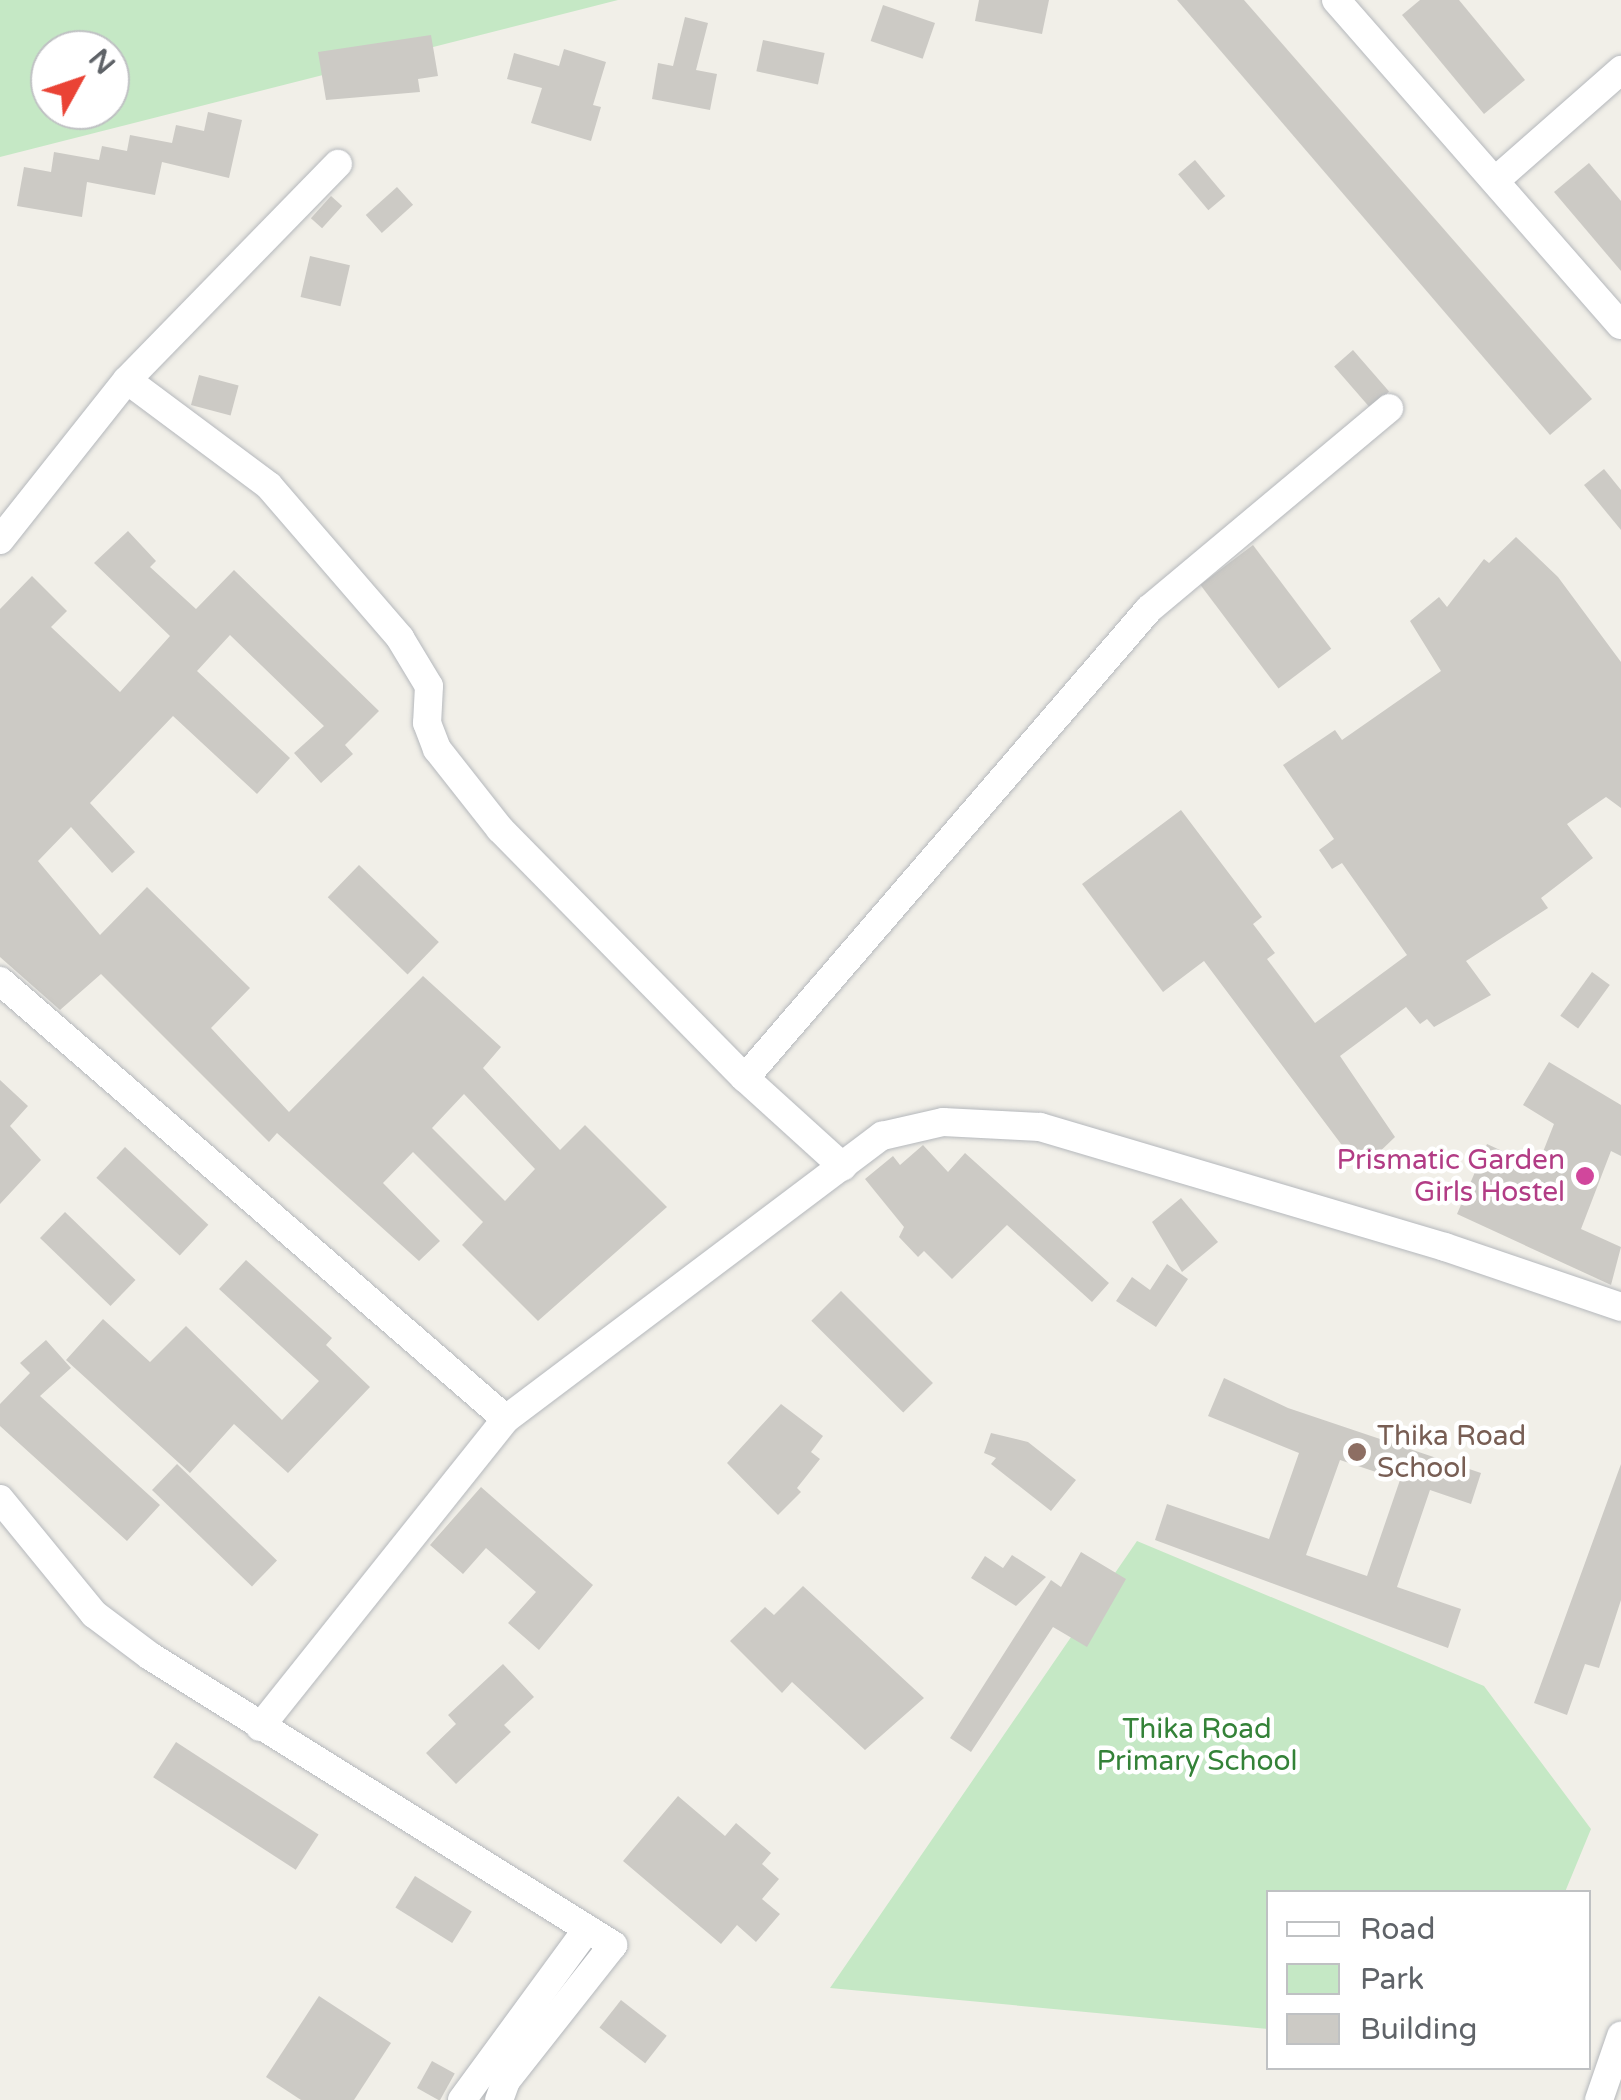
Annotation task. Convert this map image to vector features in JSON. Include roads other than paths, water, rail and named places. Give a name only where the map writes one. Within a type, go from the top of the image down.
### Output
[{"type":"street","points":[[1336,0],[1621,325]]},
{"type":"street","points":[[1496,180],[1621,70]]},
{"type":"street","points":[[0,540],[127,380],[338,164]]},
{"type":"street","points":[[127,380],[256,473],[279,497],[400,638],[429,686],[427,723],[437,749],[500,830],[745,1078],[843,1168]]},
{"type":"street","points":[[745,1078],[1149,609],[1389,408]]},
{"type":"street","points":[[0,981],[506,1419]]},
{"type":"street","points":[[260,1727],[506,1419],[882,1136],[943,1122],[1040,1127],[1444,1247],[1621,1307]]},
{"type":"street","points":[[0,1499],[94,1614],[260,1727],[613,1945],[506,2081],[499,2100]]},
{"type":"street","points":[[462,2100],[588,1929]]},
{"type":"street","points":[[1599,2100],[1621,2036]]},
{"type":"place","name":"Prismatic Garden Girls Hostel","points":[[1585,1176]]},
{"type":"place","name":"Thika Road School","points":[[1357,1452]]},
{"type":"park label","name":"Thika Road Primary School","points":[[1197,1745]]}]
